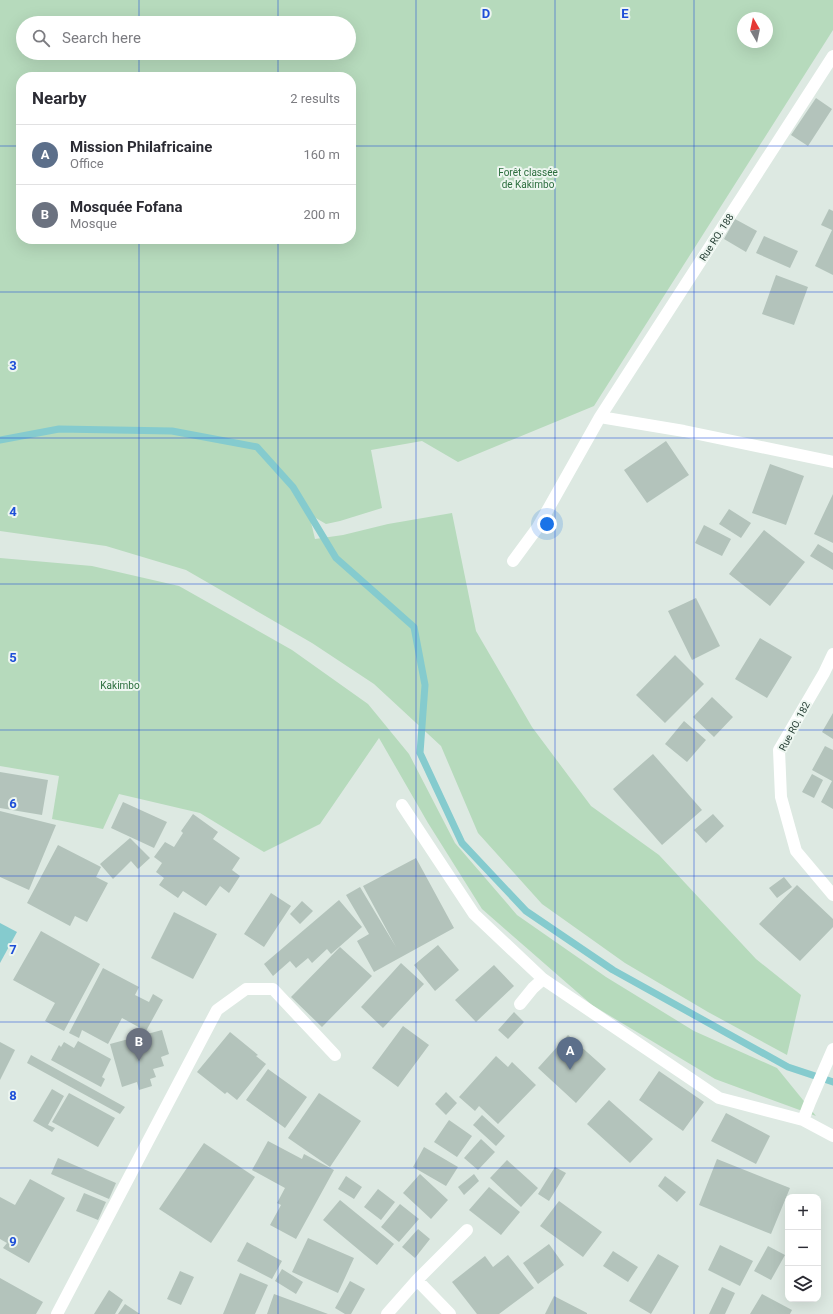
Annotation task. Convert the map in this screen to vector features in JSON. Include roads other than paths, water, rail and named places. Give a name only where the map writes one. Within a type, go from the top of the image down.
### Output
[{"type":"street","name":"Rue RO. 188","points":[[513,561],[538,527],[600,417],[833,56]]},
{"type":"street","points":[[600,417],[684,431],[833,462]]},
{"type":"street","name":"Rue RO. 182","points":[[833,654],[824,673],[779,750],[781,797],[796,851],[833,895]]},
{"type":"street","points":[[402,805],[474,914],[543,979],[719,1098],[803,1120],[833,1136]]},
{"type":"street","points":[[520,1004],[533,988],[543,979]]},
{"type":"street","points":[[57,1314],[217,1010],[246,989],[273,990],[335,1055]]},
{"type":"street","points":[[803,1120],[833,1049]]},
{"type":"street","points":[[387,1314],[417,1280],[467,1230]]},
{"type":"street","points":[[417,1280],[450,1314]]},
{"type":"water","points":[[0,923],[17,932],[0,963]]},
{"type":"waterway","points":[[0,440],[59,429],[172,431],[257,447],[293,487],[336,558],[414,627],[425,685],[420,753],[462,843],[526,911],[613,970],[788,1067],[833,1082]]},
{"type":"place","name":"Mosquée Fofana","points":[[139,1061]]},
{"type":"place","name":"Mission Philafricaine","points":[[570,1070]]},
{"type":"park label","name":"Forêt classée de Kakimbo","points":[[528,178]]},
{"type":"park label","name":"Kakimbo","points":[[120,685]]}]
